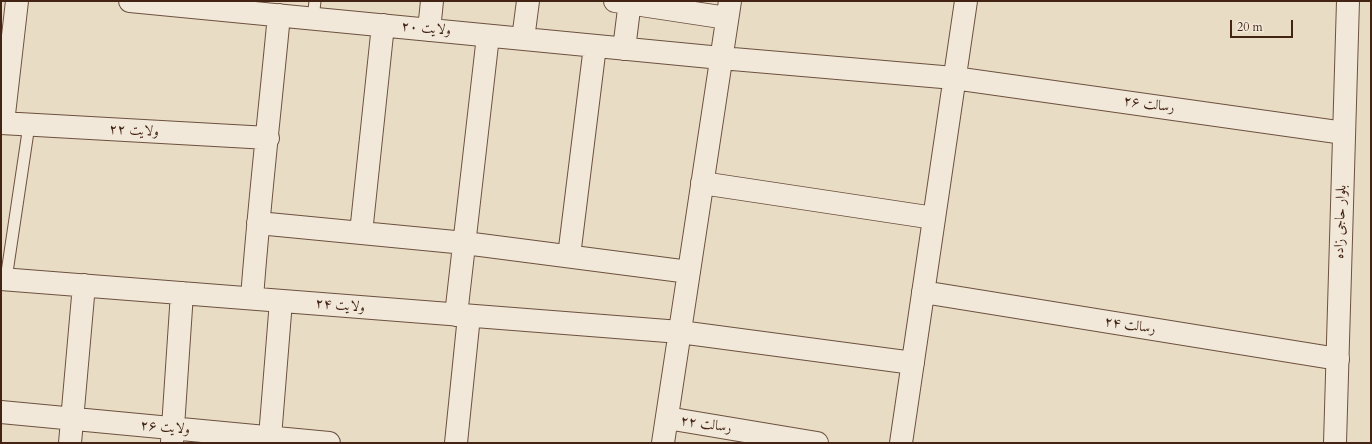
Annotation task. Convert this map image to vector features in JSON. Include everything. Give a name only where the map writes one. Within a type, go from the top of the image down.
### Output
[{"type":"street","points":[[2,123],[17,1]]},
{"type":"street","name":"ولایت ۲۰","points":[[130,1],[279,15],[314,10],[383,26],[721,58]]},
{"type":"street","points":[[429,30],[432,1]]},
{"type":"street","points":[[523,39],[528,1]]},
{"type":"street","points":[[901,443],[966,1]]},
{"type":"street","name":"بلوار حاجی زاده","points":[[1335,443],[1348,1]]},
{"type":"street","points":[[624,49],[625,2],[728,9],[663,443]]},
{"type":"street","points":[[252,298],[279,15]]},
{"type":"street","points":[[361,233],[383,26]]},
{"type":"street","points":[[456,443],[463,315],[465,242],[488,36]]},
{"type":"street","points":[[569,256],[595,46]]},
{"type":"street","name":"رسالت ۲۶","points":[[721,58],[954,78],[1344,133]]},
{"type":"street","name":"ولایت ۲۲","points":[[2,123],[268,138]]},
{"type":"street","points":[[702,184],[934,218]]},
{"type":"street","points":[[258,223],[465,242],[689,272]]},
{"type":"street","name":"ولایت ۲۴","points":[[3,279],[680,332],[913,363]]},
{"type":"street","points":[[70,443],[84,285]]},
{"type":"street","name":"رسالت ۲۴","points":[[923,292],[1338,359]]},
{"type":"street","points":[[172,436],[182,293]]},
{"type":"street","points":[[270,440],[281,301]]},
{"type":"street","name":"ولایت ۲۶","points":[[1,412],[72,419],[172,436],[329,443]]},
{"type":"street","name":"رسالت ۲۲","points":[[667,418],[817,443]]},
{"type":"lane","points":[[3,279],[29,125]]}]
